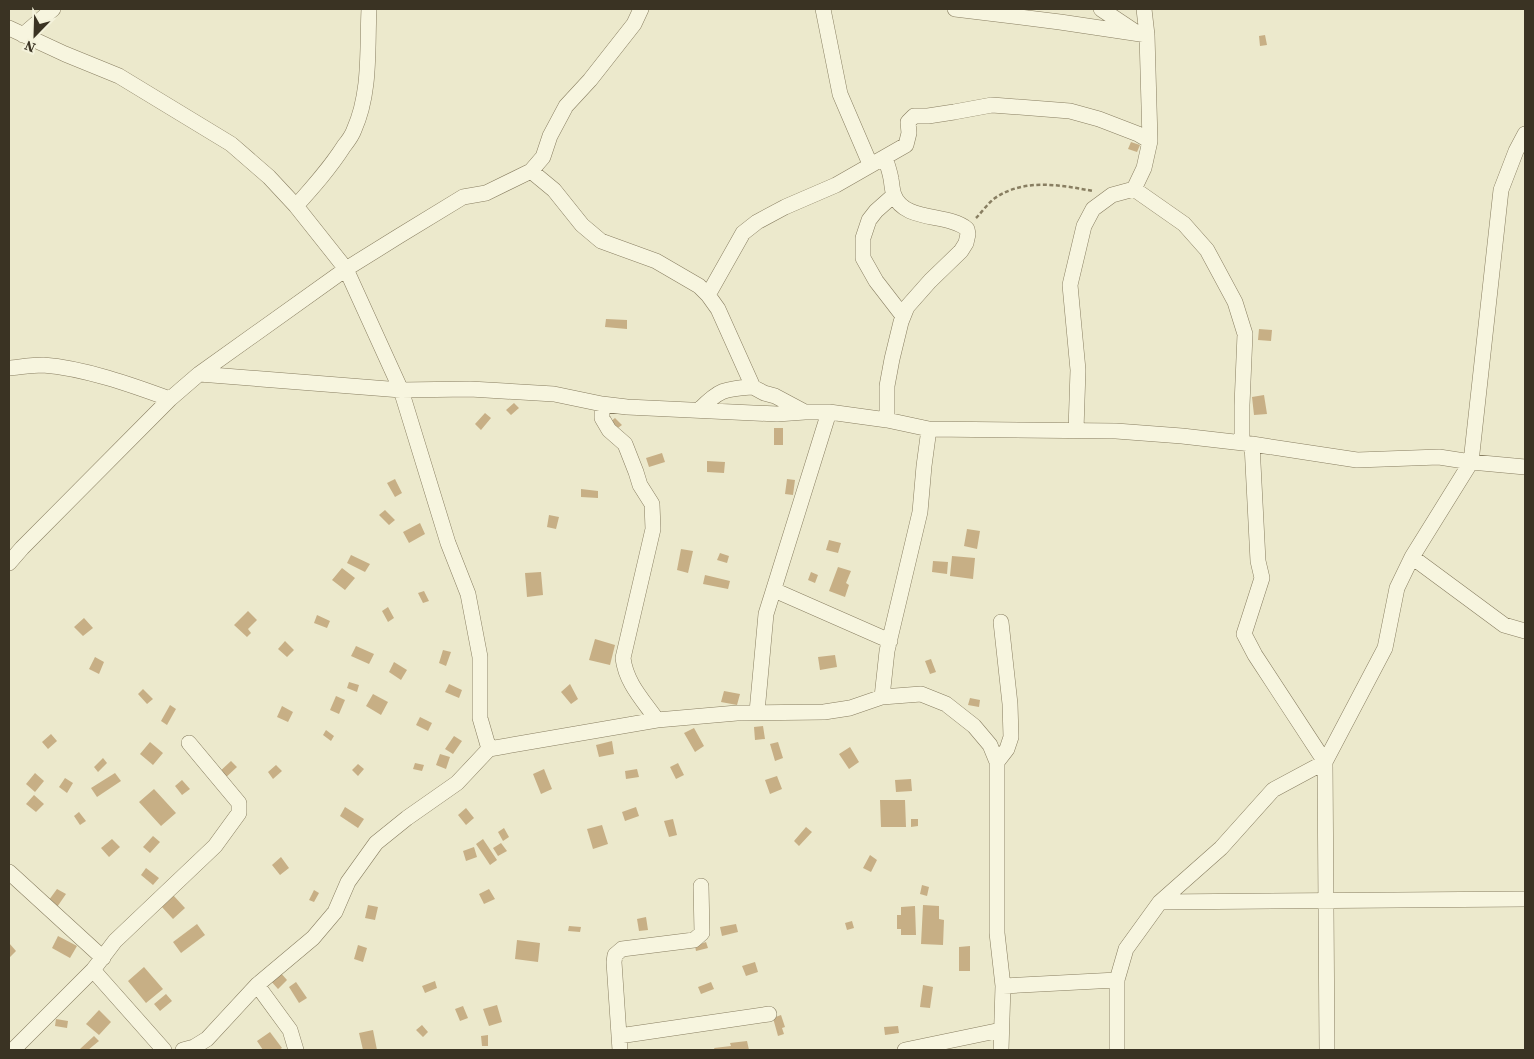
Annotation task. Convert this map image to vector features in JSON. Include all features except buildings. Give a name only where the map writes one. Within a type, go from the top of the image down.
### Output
[{"type":"street","points":[[23,35],[54,9]]},
{"type":"street","points":[[296,206],[337,158],[354,130],[362,105],[366,80],[369,9]]},
{"type":"street","points":[[9,562],[170,399],[199,374],[346,269],[463,197],[486,193],[531,171],[543,157],[550,136],[566,106],[590,80],[634,24],[641,9]]},
{"type":"street","points":[[823,9],[840,94],[870,164]]},
{"type":"street","points":[[955,9],[1142,34]]},
{"type":"street","points":[[1101,9],[1142,34]]},
{"type":"street","points":[[1076,430],[1078,370],[1070,285],[1084,226],[1093,209],[1112,195],[1134,189],[1144,168],[1150,141],[1142,34],[1144,9]]},
{"type":"street","points":[[9,28],[119,76],[231,144],[269,177],[296,206],[346,269],[401,390],[448,543],[468,594],[480,657],[480,718],[490,749]]},
{"type":"street","points":[[708,295],[743,232],[785,207],[836,185],[906,145],[909,134],[908,122],[914,116],[928,116],[992,104],[1070,111],[1099,119],[1138,134],[1150,141]]},
{"type":"street","points":[[1327,1050],[1325,762],[1384,648],[1396,588],[1412,556],[1471,462],[1501,190],[1516,150],[1525,134]]},
{"type":"street","points":[[885,157],[894,195],[898,202],[908,210],[961,224],[967,228],[968,234],[966,243],[960,251],[907,307],[903,316],[892,359],[888,386],[887,420]]},
{"type":"street","points":[[531,171],[554,190],[582,225],[601,241],[656,261],[699,286],[718,309],[753,387]]},
{"type":"street","points":[[1134,189],[1184,224],[1207,250],[1235,302],[1245,334],[1242,405],[1258,561],[1262,578],[1244,634],[1255,655],[1325,762]]},
{"type":"street","points":[[894,195],[869,220],[864,238],[863,258],[876,281],[903,316]]},
{"type":"street","points":[[9,368],[43,365],[82,372],[133,386],[170,399]]},
{"type":"street","points":[[199,374],[401,390],[470,389],[554,394],[627,407],[777,414],[829,412],[887,420],[929,429],[1116,431],[1173,435],[1357,460],[1439,457],[1525,467]]},
{"type":"street","points":[[699,410],[713,396],[728,389],[753,387],[805,412]]},
{"type":"street","points":[[602,404],[602,418],[609,430],[625,444],[640,485],[652,504],[653,529],[623,658],[624,670],[630,682],[656,720]]},
{"type":"street","points":[[758,712],[766,614],[829,412]]},
{"type":"street","points":[[882,697],[890,641],[920,512],[929,429]]},
{"type":"street","points":[[1412,556],[1504,624],[1525,631]]},
{"type":"street","points":[[774,590],[890,641]]},
{"type":"street","points":[[998,762],[1007,749],[1011,737],[1010,704],[1001,622]]},
{"type":"street","points":[[183,1050],[194,1047],[207,1039],[257,985],[312,938],[334,912],[348,882],[376,843],[407,818],[457,783],[490,749],[656,720],[737,713],[824,712],[850,708],[882,697],[920,694],[946,704],[974,726],[990,745],[998,762],[997,933],[1003,986],[1001,1050]]},
{"type":"street","points":[[13,1050],[98,964],[115,941],[214,846],[239,813],[239,803],[188,743]]},
{"type":"street","points":[[1117,1050],[1117,980],[1126,949],[1160,902],[1221,848],[1272,790],[1325,762]]},
{"type":"street","points":[[9,872],[98,964],[164,1050]]},
{"type":"street","points":[[701,886],[702,933],[698,938],[622,949],[615,954],[620,1043],[769,1014]]},
{"type":"street","points":[[1160,902],[1525,899]]},
{"type":"street","points":[[1003,986],[1117,980]]},
{"type":"street","points":[[257,985],[290,1030],[296,1050]]},
{"type":"street","points":[[905,1050],[1001,1030]]},
{"type":"path","points":[[967,228],[993,199],[1011,190],[1046,184],[1063,185],[1112,195]]}]
